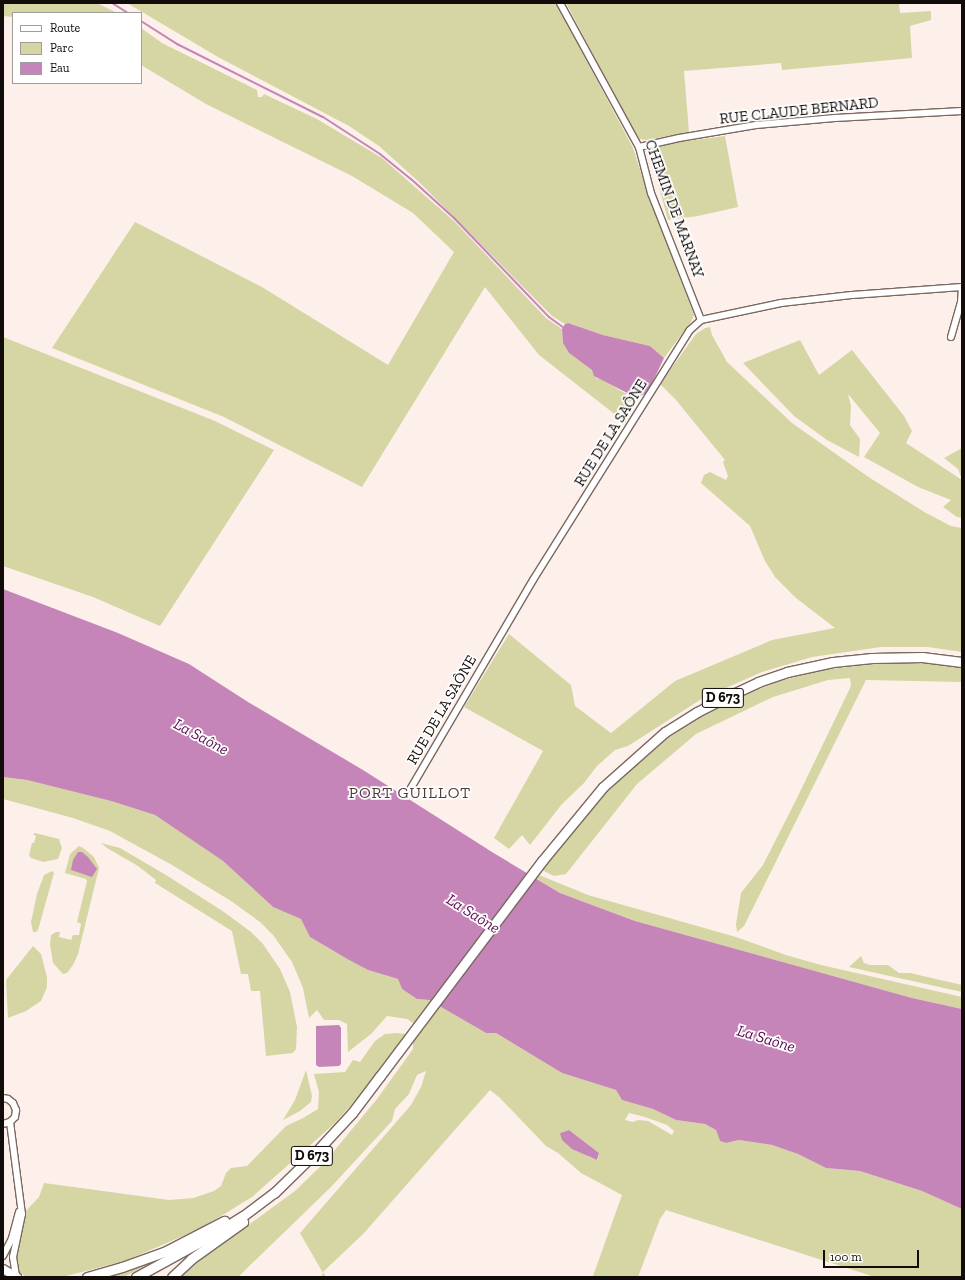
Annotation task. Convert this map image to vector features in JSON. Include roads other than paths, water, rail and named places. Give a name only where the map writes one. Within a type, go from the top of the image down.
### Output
[{"type":"main road","name":"D 673","points":[[136,1277],[225,1228],[274,1193],[299,1169],[352,1112],[542,861],[603,787],[665,732],[697,712],[722,699],[758,682],[787,672],[833,662],[872,658],[922,657],[962,662]]},
{"type":"main road","points":[[87,1277],[135,1263],[194,1237],[232,1216],[299,1169]]},
{"type":"main road","points":[[172,1277],[192,1259],[234,1229],[274,1193]]},
{"type":"main road","points":[[3,1269],[17,1277]]},
{"type":"street","name":"CHEMIN DE MARNAY","points":[[560,3],[639,147],[651,193],[701,320]]},
{"type":"street","name":"RUE CLAUDE BERNARD","points":[[639,147],[679,138],[756,125],[835,118],[962,111]]},
{"type":"street","points":[[701,320],[781,303],[882,292],[962,287],[961,302],[951,337]]},
{"type":"street","name":"RUE DE LA SAÔNE","points":[[411,788],[533,580],[690,330],[701,320]]},
{"type":"street","points":[[3,1098],[14,1103],[16,1110],[15,1117],[10,1122],[3,1124]]},
{"type":"street","points":[[10,1122],[21,1222],[13,1257],[17,1277]]},
{"type":"street","points":[[3,1256],[12,1238],[20,1205]]},
{"type":"water","points":[[568,323],[603,335],[650,346],[664,358],[648,392],[637,398],[594,376],[592,370],[569,353],[563,343],[562,329],[565,324]]},
{"type":"water","name":"La Saône","points":[[3,589],[118,633],[189,664],[248,702],[363,770],[492,852],[560,893],[635,921],[912,998],[962,1009],[962,1209],[922,1191],[860,1171],[826,1168],[798,1154],[772,1145],[739,1140],[726,1143],[720,1141],[716,1130],[705,1124],[676,1120],[653,1109],[622,1100],[616,1090],[562,1073],[496,1033],[486,1033],[429,1000],[417,999],[402,989],[398,979],[368,970],[310,937],[301,919],[273,907],[223,861],[155,815],[111,801],[27,780],[3,777]]},
{"type":"water","points":[[78,852],[82,852],[88,857],[97,869],[92,877],[71,870],[73,860]]},
{"type":"water","points":[[339,1025],[341,1028],[341,1064],[339,1066],[319,1067],[316,1065],[316,1026]]},
{"type":"water","points":[[569,1130],[599,1153],[597,1160],[572,1149],[562,1140],[560,1133]]},
{"type":"waterway","points":[[112,3],[126,12]]},
{"type":"waterway","points":[[142,22],[177,44],[323,117],[380,154],[411,179],[454,218],[549,317],[563,327]]},
{"type":"district","name":"PORT GUILLOT","points":[[410,793]]}]
